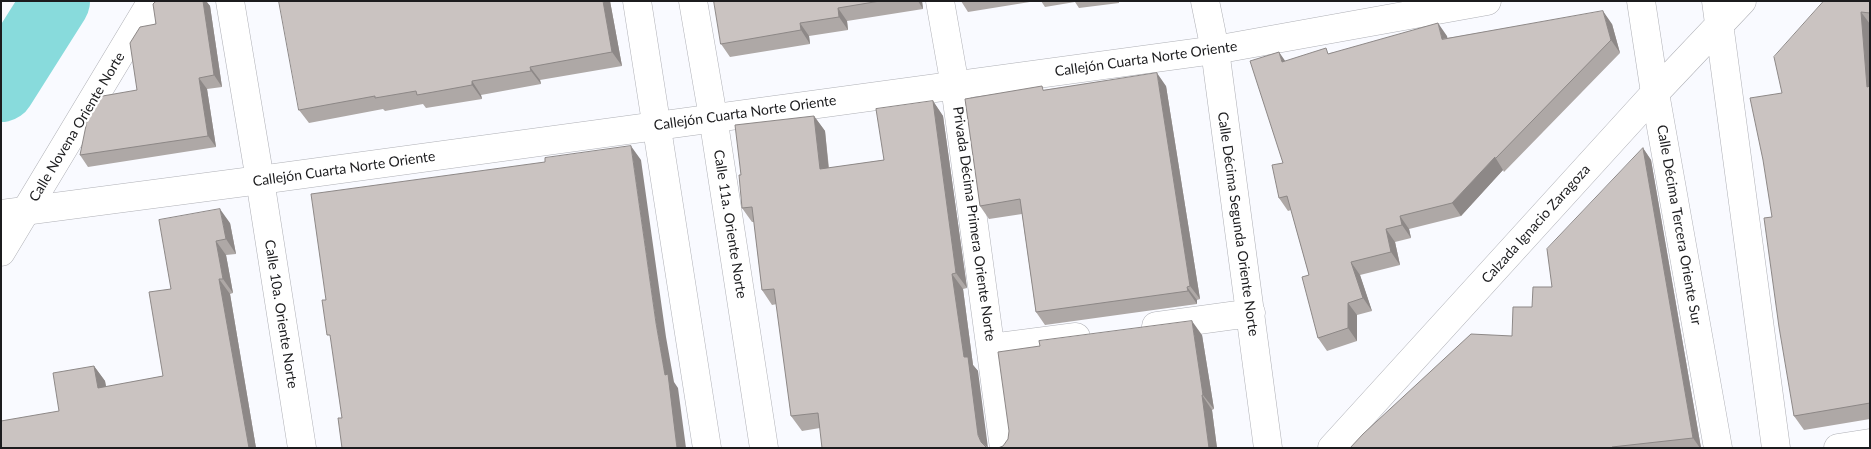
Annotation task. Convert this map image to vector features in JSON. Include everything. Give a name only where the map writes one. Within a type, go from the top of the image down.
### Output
[{"type":"street","name":"Calle Novena Oriente Norte","points":[[1,252],[14,212],[152,1]]},
{"type":"street","name":"Calle 10a. Oriente Norte","points":[[230,1],[302,448]]},
{"type":"street","points":[[637,1],[707,448]]},
{"type":"street","name":"Calle 11a. Oriente Norte","points":[[693,1],[713,117],[764,448]]},
{"type":"street","name":"Privada Décima Primera Oriente Norte","points":[[940,1],[955,86],[1004,448]]},
{"type":"street","name":"Calle Décima Segunda Oriente Norte","points":[[1205,1],[1215,50],[1268,448]]},
{"type":"street","name":"Callejón Cuarta Norte Oriente","points":[[14,212],[1215,50],[1487,1]]},
{"type":"street","name":"Calle Décima Tercera Oriente Sur","points":[[1641,1],[1655,93],[1718,448]]},
{"type":"street","name":"Calzada Ignacio Zaragoza","points":[[1332,448],[1655,93],[1718,14],[1742,1]]},
{"type":"street","points":[[1718,14],[1776,448]]},
{"type":"street","points":[[1135,329],[1251,314]]},
{"type":"street","points":[[991,348],[1097,334]]},
{"type":"street","points":[[1838,448],[1870,443]]},
{"type":"building","points":[[158,1],[203,1],[214,75],[199,78],[208,136],[80,155],[89,111],[97,97],[137,90],[130,43],[140,27],[156,24],[153,4]]},
{"type":"building","points":[[279,1],[603,1],[612,52],[530,67],[531,71],[472,81],[472,85],[417,95],[416,91],[375,98],[375,96],[299,110]]},
{"type":"building","points":[[714,1],[880,1],[838,8],[839,17],[800,23],[801,30],[721,44]]},
{"type":"building","points":[[1824,1],[1870,1],[1870,13],[1861,12],[1867,87],[1870,86],[1870,403],[1794,416],[1764,218],[1772,217],[1763,160],[1750,98],[1782,93],[1774,57]]},
{"type":"building","points":[[1603,11],[1611,40],[1452,203],[1400,216],[1402,225],[1386,229],[1391,252],[1351,262],[1363,298],[1348,303],[1348,328],[1318,338],[1302,277],[1309,275],[1287,196],[1279,198],[1272,165],[1283,163],[1250,61],[1279,52],[1282,62],[1326,48],[1328,54],[1438,23],[1442,39]]},
{"type":"building","points":[[1157,73],[1190,286],[1187,287],[1188,291],[1036,312],[1020,199],[980,206],[965,99],[1042,86],[1043,90]]},
{"type":"building","points":[[933,101],[956,273],[952,274],[964,357],[968,357],[978,435],[981,442],[987,448],[822,448],[818,413],[791,416],[774,289],[762,290],[752,207],[742,208],[739,175],[741,175],[735,125],[814,116],[820,169],[884,160],[876,109]]},
{"type":"building","points":[[631,146],[656,323],[665,375],[668,374],[677,448],[342,448],[338,418],[342,418],[330,335],[327,335],[322,300],[326,300],[311,194],[545,162],[545,158]]},
{"type":"building","points":[[1643,148],[1693,438],[1613,448],[1350,448],[1471,334],[1512,336],[1513,307],[1532,307],[1533,287],[1552,287],[1547,249]]},
{"type":"building","points":[[220,209],[226,239],[216,241],[223,279],[219,279],[249,448],[1,448],[1,421],[59,411],[53,373],[94,366],[98,388],[163,376],[149,292],[171,289],[159,220]]},
{"type":"building","points":[[1192,321],[1209,448],[998,448],[1003,446],[1008,439],[1009,431],[998,352],[1040,346],[1039,341]]},
{"type":"waterway","points":[[1,88],[56,1]]}]
